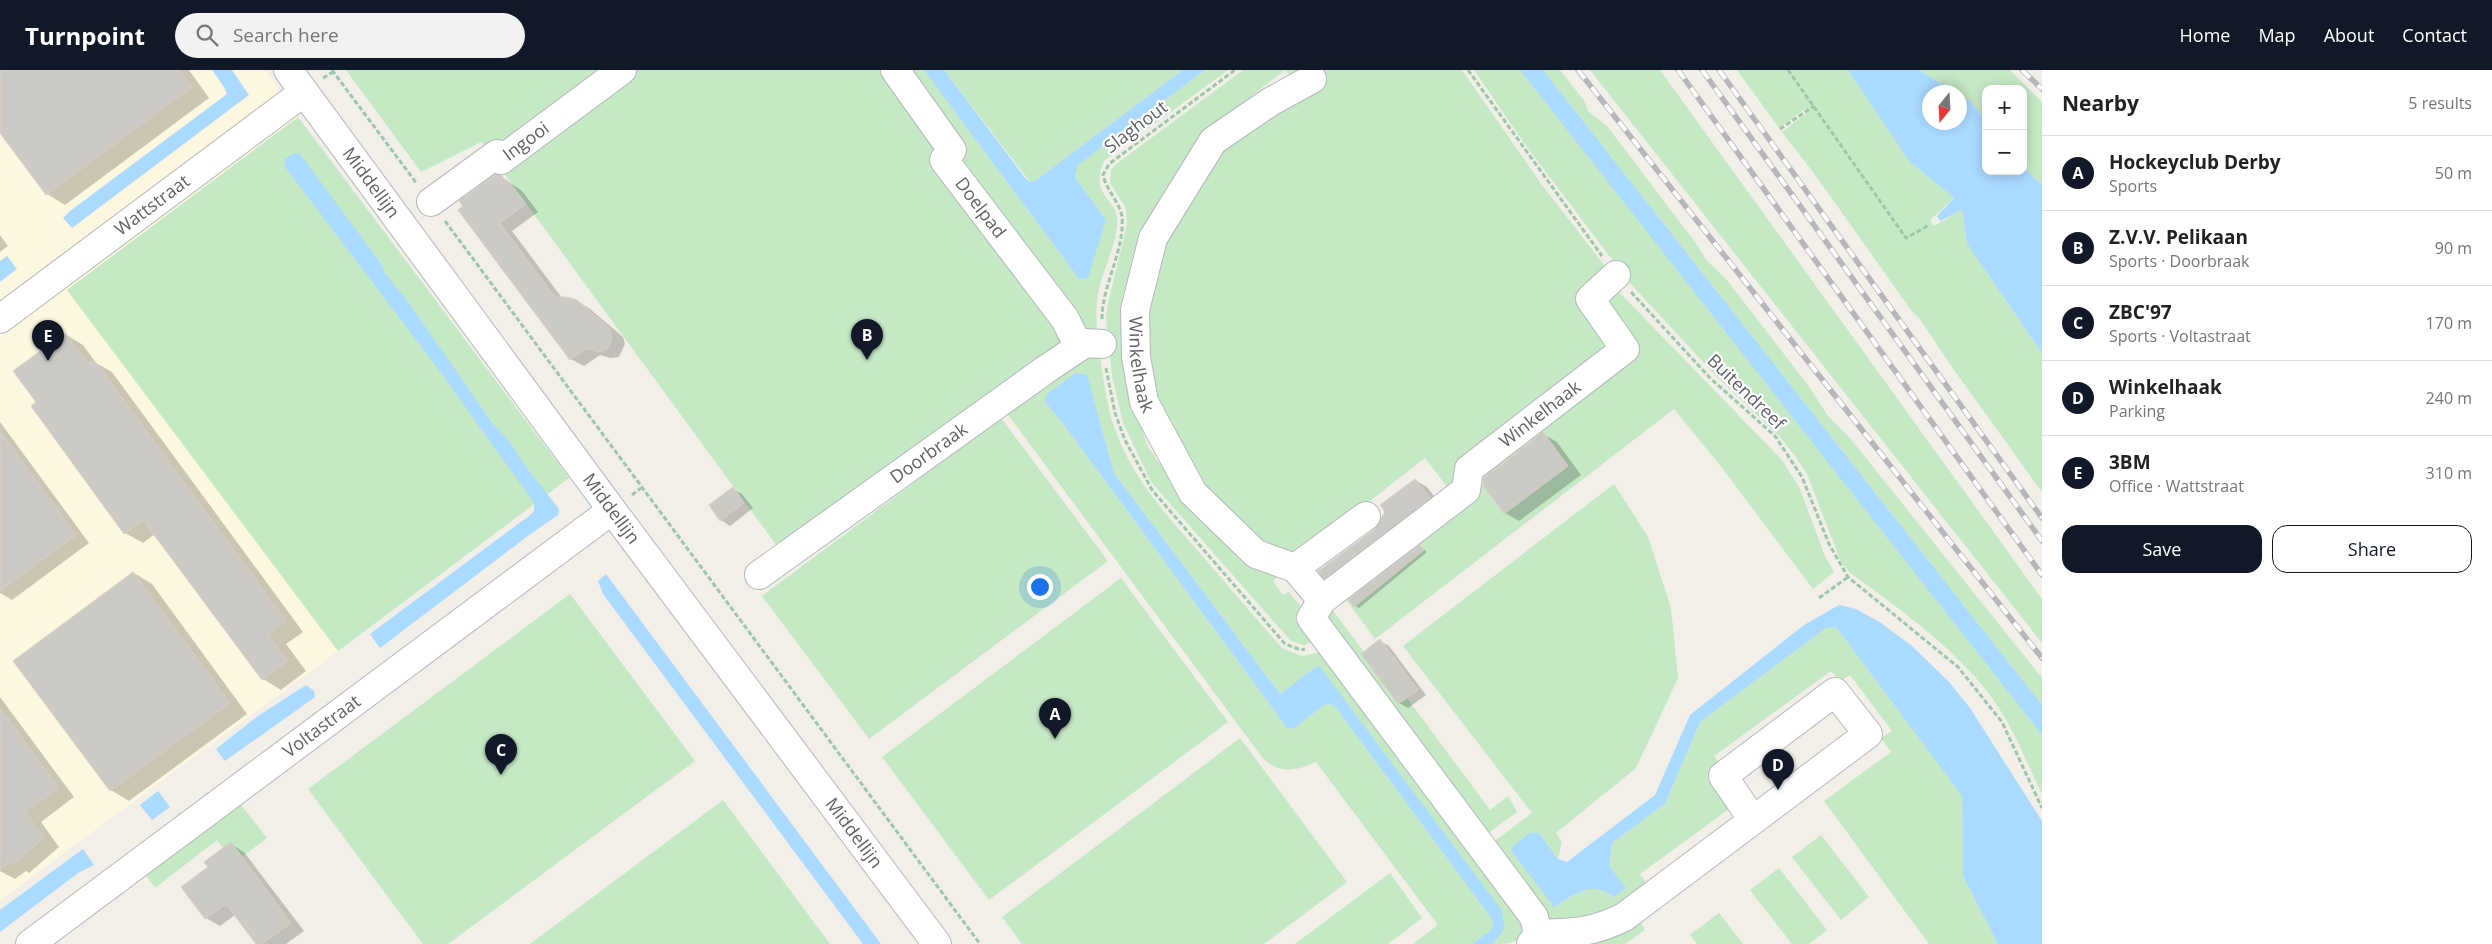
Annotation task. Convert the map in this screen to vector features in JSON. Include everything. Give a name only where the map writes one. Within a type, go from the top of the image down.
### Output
[{"type":"street","name":"Middellijn","points":[[288,70],[612,510],[938,944]]},
{"type":"street","name":"Ingooi","points":[[431,202],[497,154],[502,160],[622,70]]},
{"type":"street","name":"Doelpad","points":[[895,70],[952,150],[944,160],[1065,319],[1091,345]]},
{"type":"street","name":"Winkelhaak","points":[[1295,568],[1256,554],[1193,493],[1144,402],[1136,357],[1135,310],[1153,238],[1213,141],[1270,102],[1312,79]]},
{"type":"street","name":"Wattstraat","points":[[0,320],[304,92]]},
{"type":"street","name":"Winkelhaak","points":[[1322,600],[1466,490],[1469,469],[1625,349],[1590,299],[1618,277]]},
{"type":"street","name":"Doorbraak","points":[[759,575],[1091,345]]},
{"type":"street","name":"Voltastraat","points":[[30,944],[612,510]]},
{"type":"street","points":[[1366,516],[1295,568],[1322,600],[1311,618],[1534,917],[1535,939],[1601,928],[1624,917],[1868,734],[1835,692],[1723,776],[1753,820]]},
{"type":"path","points":[[332,70],[980,944]]},
{"type":"path","name":"Slaghout","points":[[1102,315],[1104,297],[1122,231],[1122,215],[1106,187],[1103,175],[1109,164],[1235,70]]},
{"type":"path","name":"Buitendreef","points":[[1468,70],[1618,277],[1710,378],[1775,436],[1802,477],[1830,544],[1848,577],[1958,667],[2002,722],[2042,808]]},
{"type":"path","points":[[1788,70],[1906,238],[1929,225]]},
{"type":"path","points":[[1780,130],[1814,106]]},
{"type":"path","points":[[1819,598],[1848,577]]},
{"type":"shaded area","points":[[0,70],[265,70],[298,117],[67,290],[338,651],[0,900]]},
{"type":"green space","points":[[346,70],[924,70],[1079,279],[1106,220],[1075,177],[1078,164],[1205,70],[1228,70],[1104,161],[1100,174],[1100,183],[1102,191],[1114,209],[1117,217],[1117,227],[1096,308],[1100,356],[1109,410],[1115,428],[1135,471],[1156,502],[1282,648],[1302,656],[1321,652],[1522,915],[1518,919],[1523,932],[1521,936],[1511,943],[1493,944],[1505,928],[1317,666],[1280,694],[1114,473],[1098,415],[1045,402],[1064,425],[1287,728],[1293,729],[1326,704],[1334,705],[1494,922],[1490,931],[1472,944],[1413,944],[1438,925],[1316,762],[1302,768],[1288,770],[1275,767],[1262,757],[1003,408],[788,561],[481,142],[421,172]]},
{"type":"green space","points":[[944,70],[1183,70],[1035,181],[1030,182]]},
{"type":"green space","points":[[1243,70],[1285,70],[1232,111],[1204,137],[1179,169],[1155,210],[1124,351],[1127,384],[1148,447],[1169,477],[1208,497],[1161,419],[1140,329],[1160,245],[1216,155],[1309,70],[1462,70],[1542,185],[1608,270],[1582,299],[1617,346],[1455,497],[1425,458],[1357,511],[1273,581],[1283,595],[1289,592],[1304,610],[1316,640],[1304,645],[1291,641],[1151,482],[1123,423],[1112,376],[1106,319],[1108,303],[1127,224],[1126,208],[1110,183],[1111,170],[1115,165]]},
{"type":"green space","points":[[1285,70],[1305,70],[1293,78]]},
{"type":"green space","points":[[1474,70],[1520,70],[1572,135],[2042,735],[2042,794],[2011,729],[1985,689],[1969,670],[1930,634],[1849,572],[1841,562],[1807,474],[1795,456],[1781,438],[1717,377],[1629,282],[1524,143]]},
{"type":"green space","points":[[1543,70],[1560,70],[1585,102],[1588,111],[1607,126],[1695,242],[1707,261],[1727,280],[1810,388],[1828,416],[1850,438],[2042,678],[2042,705]]},
{"type":"green space","points":[[1590,70],[1660,70],[2042,599],[2042,643]]},
{"type":"green space","points":[[1737,70],[1848,70],[1909,161],[1954,198],[1930,220],[1934,226],[1962,210],[1967,244],[2042,353],[2042,492],[1949,363],[1920,319],[1911,310],[1813,172],[1782,132],[1808,112],[1805,109],[1779,128]]},
{"type":"green space","points":[[1919,70],[2010,70],[2025,85],[1982,85],[1982,115],[1967,99],[1967,85],[1944,85]]},
{"type":"green space","points":[[2027,87],[2042,102],[2042,185],[2027,171]]},
{"type":"green space","points":[[298,117],[569,478],[338,651],[67,290]]},
{"type":"green space","points":[[1618,291],[1782,460],[1800,489],[1825,556],[1834,572],[1813,589],[1720,465],[1674,409],[1375,639],[1345,598],[1469,505],[1476,481],[1619,372],[1628,362],[1599,299]]},
{"type":"green space","points":[[1001,418],[1108,561],[869,739],[762,596]]},
{"type":"green space","points":[[1614,484],[1648,537],[1671,608],[1678,678],[1636,768],[1556,833],[1562,842],[1558,859],[1539,833],[1512,852],[1554,907],[1581,891],[1592,888],[1625,888],[1609,866],[1612,843],[1665,804],[1700,722],[1826,628],[1836,627],[1962,796],[1963,876],[1998,944],[1929,944],[1824,801],[1891,752],[1881,738],[1892,731],[1850,675],[1840,681],[1831,671],[1714,756],[1723,768],[1708,780],[1729,809],[1640,874],[1649,887],[1598,922],[1552,922],[1542,914],[1493,847],[1496,840],[1532,813],[1403,646]]},
{"type":"green space","points":[[1121,578],[1228,722],[989,900],[882,757]]},
{"type":"green space","points":[[570,594],[695,761],[448,944],[423,944],[308,789]]},
{"type":"green space","points":[[1326,601],[1364,652],[1361,654],[1398,704],[1407,698],[1490,810],[1508,796],[1517,812],[1488,833],[1321,615]]},
{"type":"green space","points":[[1240,738],[1347,882],[1264,944],[1022,944],[1002,917]]},
{"type":"green space","points":[[237,800],[267,838],[234,863],[217,840],[155,888],[143,871]]},
{"type":"green space","points":[[723,800],[830,944],[530,944]]},
{"type":"green space","points":[[1821,835],[1869,897],[1841,920],[1792,857]]},
{"type":"green space","points":[[1779,868],[1827,930],[1809,944],[1792,944],[1750,890]]},
{"type":"green space","points":[[1390,873],[1422,918],[1388,944],[1295,944]]},
{"type":"green space","points":[[1719,913],[1743,944],[1697,944],[1690,935]]},
{"type":"green space","points":[[1639,920],[1645,930],[1625,944],[1594,944],[1597,940]]},
{"type":"water","points":[[212,70],[232,70],[249,95],[72,228],[63,218],[70,211],[227,94]]},
{"type":"water","points":[[924,70],[944,70],[1030,182],[1035,181],[1183,70],[1205,70],[1078,165],[1075,177],[1106,220],[1088,278],[1079,279]]},
{"type":"water","points":[[1520,70],[1543,70],[2042,705],[2042,735]]},
{"type":"water","points":[[1848,70],[1919,70],[1944,85],[1922,85],[1922,130],[1967,130],[1967,99],[1982,115],[1982,175],[2027,175],[2027,171],[2042,185],[2042,353],[1967,244],[1962,210],[1940,221],[1937,216],[1954,198],[1909,161]]},
{"type":"water","points":[[294,153],[300,154],[382,265],[384,272],[408,302],[493,424],[506,437],[529,471],[559,509],[558,515],[380,648],[370,634],[529,516],[534,511],[534,503],[439,370],[285,167],[285,159]]},
{"type":"water","points":[[7,256],[17,269],[0,282],[0,261]]},
{"type":"water","points":[[1075,373],[1087,375],[1114,473],[1280,694],[1317,666],[1320,667],[1501,909],[1505,928],[1493,944],[1472,944],[1490,931],[1494,922],[1334,705],[1326,704],[1293,729],[1287,728],[1064,425],[1045,402],[1047,394]]},
{"type":"water","points":[[606,574],[881,944],[863,944],[603,594],[598,581]]},
{"type":"water","points":[[1839,605],[1856,609],[1881,623],[1912,646],[1949,682],[1970,708],[2042,821],[2042,944],[1998,944],[1963,876],[1962,796],[1836,627],[1826,628],[1700,722],[1665,804],[1612,843],[1609,866],[1626,888],[1614,897],[1598,889],[1584,890],[1554,907],[1512,852],[1513,846],[1530,833],[1539,833],[1558,859],[1567,862],[1655,795],[1690,715],[1804,625]]},
{"type":"water","points":[[306,685],[314,691],[315,697],[225,761],[216,749],[258,716]]},
{"type":"water","points":[[158,791],[170,807],[152,820],[140,805]]},
{"type":"water","points":[[83,849],[94,865],[78,873],[0,932],[0,910]]},
{"type":"building","points":[[0,70],[179,70],[192,87],[46,195],[0,133]]},
{"type":"building","points":[[496,174],[502,176],[507,183],[509,182],[526,204],[500,223],[555,297],[577,300],[610,329],[612,340],[606,350],[598,352],[586,348],[570,360],[458,210],[463,206],[459,201]]},
{"type":"building","points":[[65,333],[88,364],[94,360],[286,621],[268,634],[288,661],[262,680],[143,520],[124,534],[31,406],[36,402],[13,371]]},
{"type":"building","points":[[0,431],[76,535],[0,591]]},
{"type":"building","points":[[1543,432],[1568,466],[1504,514],[1483,485],[1484,478]]},
{"type":"building","points":[[1415,479],[1430,498],[1324,579],[1318,571],[1375,529],[1385,512],[1380,505]]},
{"type":"building","points":[[733,487],[744,503],[720,521],[709,505]]},
{"type":"building","points":[[1420,545],[1424,550],[1354,607],[1349,599]]},
{"type":"building","points":[[133,572],[230,703],[110,791],[13,661]]},
{"type":"building","points":[[1380,639],[1418,690],[1398,704],[1361,654]]},
{"type":"building","points":[[0,708],[59,788],[25,812],[44,838],[12,865],[10,862],[0,870]]},
{"type":"building","points":[[231,842],[291,923],[262,944],[256,944],[226,904],[205,919],[181,887],[208,867],[204,862]]},
{"type":"railway","points":[[1578,70],[2042,658]]},
{"type":"railway","points":[[1678,70],[2042,575]]},
{"type":"railway","points":[[1702,70],[2042,541]]},
{"type":"railway","points":[[1719,70],[2042,518]]},
{"type":"railway","points":[[2022,70],[2042,89]]},
{"type":"place","name":"Z.V.V. Pelikaan","points":[[867,360]]},
{"type":"place","name":"3BM","points":[[48,361]]},
{"type":"place","name":"Hockeyclub Derby","points":[[1055,739]]},
{"type":"place","name":"ZBC'97","points":[[501,775]]},
{"type":"place","name":"Winkelhaak","points":[[1778,790]]}]
